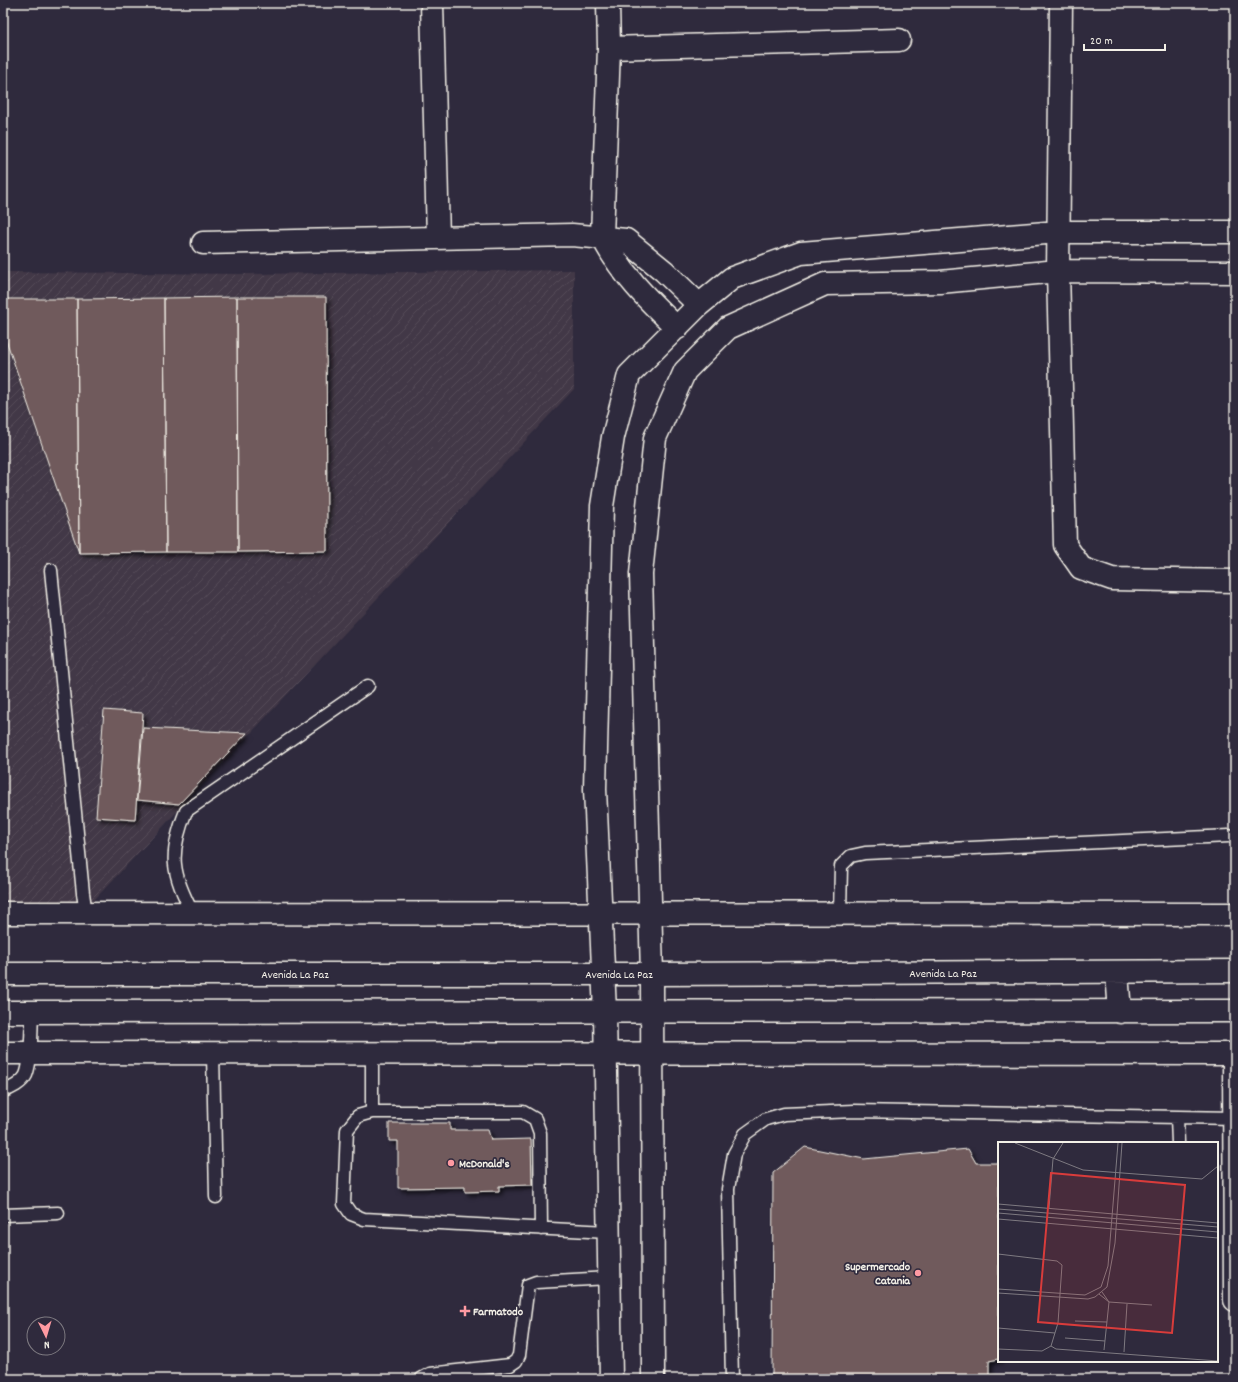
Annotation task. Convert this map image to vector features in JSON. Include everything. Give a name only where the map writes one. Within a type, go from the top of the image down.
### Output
[{"type":"street","points":[[432,3],[438,238]]},
{"type":"street","points":[[608,3],[609,48],[602,236],[612,258],[640,292],[676,328]]},
{"type":"street","points":[[1061,3],[1058,271],[1065,545],[1081,568],[1112,579],[1235,581]]},
{"type":"street","points":[[609,48],[898,40]]},
{"type":"street","points":[[610,1379],[604,1012],[595,789],[602,506],[613,437],[629,375],[699,305],[732,278],[801,253],[1058,232],[1235,232]]},
{"type":"street","points":[[203,243],[572,235],[602,236],[626,240],[664,271],[699,305]]},
{"type":"street","points":[[653,1379],[652,974],[649,914],[641,574],[655,438],[685,371],[728,328],[825,284],[940,282],[1058,271],[1235,272]]},
{"type":"street","points":[[3,913],[1235,914]]},
{"type":"street","name":"Avenida La Paz","points":[[3,974],[652,974],[1235,971]]},
{"type":"street","points":[[1117,972],[1120,1012]]},
{"type":"street","points":[[3,1012],[1235,1011]]},
{"type":"street","points":[[3,1053],[605,1053],[652,1055],[1234,1054],[1235,1300]]},
{"type":"lane","points":[[50,570],[86,914]]},
{"type":"lane","points":[[193,914],[179,887],[174,863],[177,835],[186,811],[368,686]]},
{"type":"lane","points":[[840,913],[841,866],[851,856],[865,853],[1229,836]]},
{"type":"lane","points":[[3,1091],[16,1086],[26,1076],[32,1012]]},
{"type":"lane","points":[[213,1053],[216,1197]]},
{"type":"lane","points":[[372,1053],[372,1112]]},
{"type":"lane","points":[[732,1379],[728,1189],[734,1154],[745,1134],[766,1119],[784,1114],[854,1111],[1235,1118]]},
{"type":"lane","points":[[541,1229],[540,1133],[535,1119],[523,1112],[372,1112],[358,1116],[347,1130],[344,1204],[351,1214],[364,1220],[541,1229],[608,1232]]},
{"type":"lane","points":[[1177,1117],[1178,1142]]},
{"type":"lane","points":[[3,1215],[58,1213]]},
{"type":"lane","points":[[421,1379],[430,1374],[510,1365],[516,1361],[519,1355],[528,1285],[536,1282],[609,1278]]},
{"type":"shaded area","points":[[574,270],[574,389],[79,916],[3,918],[3,272],[249,274]]},
{"type":"building","points":[[237,297],[238,552],[166,552],[164,298]]},
{"type":"building","points":[[237,297],[326,297],[327,551],[238,552]]},
{"type":"building","points":[[164,298],[166,552],[79,553],[77,299]]},
{"type":"building","points":[[3,299],[77,299],[79,553],[3,331]]},
{"type":"building","points":[[104,710],[143,713],[135,820],[96,817]]},
{"type":"building","points":[[143,728],[247,733],[179,804],[137,800]]},
{"type":"building","points":[[389,1123],[450,1123],[450,1130],[488,1130],[491,1140],[531,1139],[532,1185],[499,1186],[499,1191],[465,1192],[465,1187],[398,1188],[398,1141],[389,1141]]},
{"type":"building","points":[[805,1147],[864,1159],[968,1149],[976,1163],[998,1163],[998,1359],[989,1361],[989,1379],[772,1379],[773,1173]]},
{"type":"place","name":"McDonald's","points":[[451,1163]]},
{"type":"place","name":"Supermercado Catania","points":[[918,1273]]},
{"type":"place","name":"Farmatodo","points":[[465,1311]]}]
